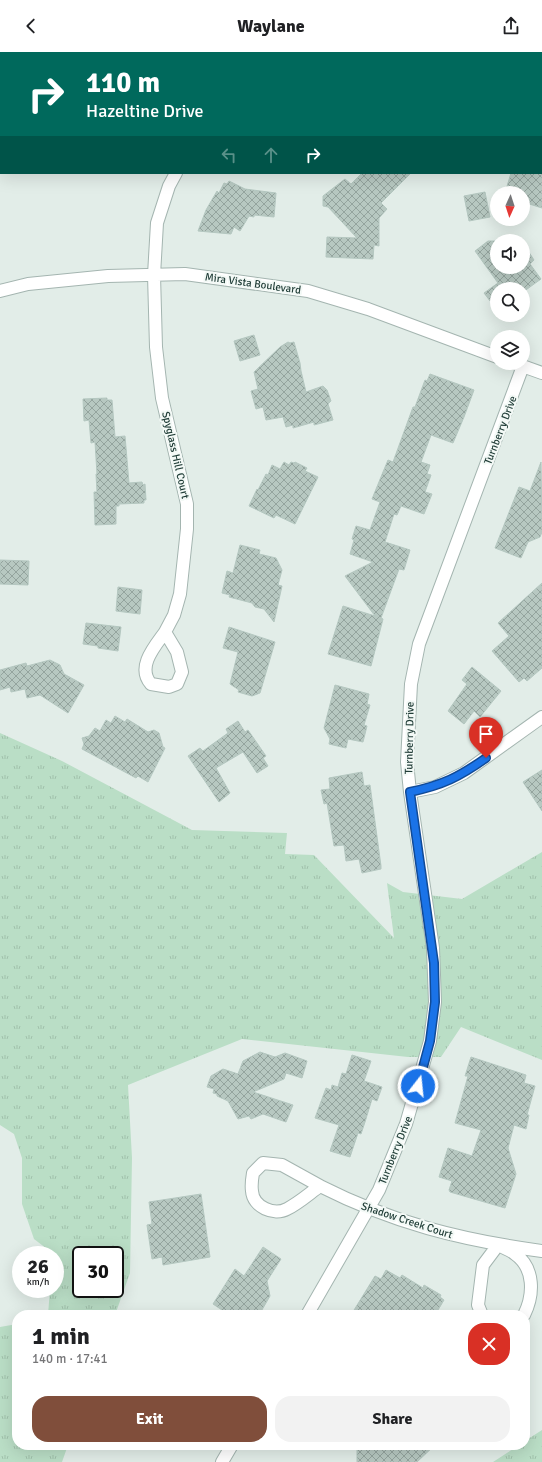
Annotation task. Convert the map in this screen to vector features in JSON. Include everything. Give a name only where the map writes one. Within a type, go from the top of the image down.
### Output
[{"type":"street","name":"Spyglass Hill Court","points":[[165,632],[174,615],[180,594],[188,529],[187,504],[162,398],[156,347],[154,275],[158,223],[169,186],[175,174]]},
{"type":"street","name":"Mira Vista Boulevard","points":[[0,291],[28,284],[108,276],[185,274],[308,290],[368,309],[490,354]]},
{"type":"street","points":[[530,369],[542,373]]},
{"type":"street","name":"Turnberry Drive","points":[[310,1310],[379,1190],[406,1124],[430,1041],[435,1002],[433,948],[407,762],[411,684],[419,644],[517,370]]},
{"type":"street","points":[[410,792],[435,787],[464,773],[542,717]]},
{"type":"street","name":"Shadow Creek Court","points":[[320,1186],[287,1209],[278,1213],[263,1208],[258,1204],[252,1193],[253,1172],[264,1163],[282,1165],[320,1186],[368,1208],[436,1232],[498,1245],[542,1250]]},
{"type":"street","points":[[480,1310],[478,1305],[483,1265],[498,1245]]},
{"type":"street","name":"Shadow Creek Court","points":[[498,1245],[516,1255],[528,1270],[532,1283],[525,1310]]},
{"type":"street","points":[[222,1462],[229,1450]]},
{"type":"green space","points":[[0,733],[62,761],[192,830],[287,833],[285,854],[314,855],[394,938],[387,883],[403,892],[462,899],[542,852],[542,1060],[461,1027],[441,1057],[408,1057],[242,1039],[128,1085],[132,1158],[130,1273],[124,1290],[124,1246],[72,1246],[72,1298],[121,1298],[117,1310],[48,1310],[49,1298],[64,1298],[64,1246],[43,1246],[34,1239],[22,1204],[22,1158],[14,1134],[0,1125]]},
{"type":"green space","points":[[12,1325],[12,1450],[66,1450],[62,1462],[0,1462],[0,1327]]},
{"type":"green space","points":[[542,1430],[542,1462],[493,1462],[511,1450],[530,1450],[530,1438]]},
{"type":"building","points":[[361,174],[410,174],[381,203],[387,209],[379,218],[379,246],[374,245],[373,259],[326,257],[327,237],[357,238],[328,207],[323,206],[323,196],[345,179],[351,184]]},
{"type":"building","points":[[511,174],[542,174],[542,208],[530,204],[530,186],[507,186]]},
{"type":"building","points":[[229,181],[245,189],[276,193],[274,217],[249,216],[240,231],[234,227],[231,234],[198,231],[206,210],[217,191],[219,193],[224,183],[227,184]]},
{"type":"building","points":[[485,192],[490,217],[469,221],[464,196]]},
{"type":"building","points":[[490,241],[490,272],[475,251]]},
{"type":"building","points":[[530,254],[534,260],[530,264]]},
{"type":"building","points":[[530,264],[541,279],[530,287],[530,282],[497,282],[492,274],[530,274]]},
{"type":"building","points":[[490,289],[490,301],[484,293]]},
{"type":"building","points":[[254,335],[260,355],[240,361],[234,341]]},
{"type":"building","points":[[288,342],[294,342],[306,392],[323,386],[327,390],[331,401],[328,404],[333,420],[314,425],[314,422],[293,428],[293,425],[286,427],[283,417],[266,420],[263,407],[256,409],[251,391],[258,389],[254,372],[280,347]]},
{"type":"building","points":[[430,374],[474,390],[453,443],[431,435],[421,462],[430,465],[427,474],[431,475],[425,492],[432,494],[424,514],[401,506],[397,515],[394,514],[385,542],[410,550],[404,570],[399,569],[381,618],[383,619],[371,666],[328,654],[343,606],[375,616],[345,576],[373,562],[350,554],[354,540],[352,539],[356,526],[370,530],[380,502],[372,499],[388,460],[393,462],[413,407],[415,407],[425,380],[427,381]]},
{"type":"building","points":[[107,398],[107,400],[112,400],[115,437],[125,436],[129,483],[142,482],[143,485],[145,484],[146,500],[144,500],[144,503],[119,504],[119,506],[116,506],[116,524],[95,525],[94,492],[97,492],[97,474],[95,442],[91,443],[89,420],[84,421],[83,399]]},
{"type":"building","points":[[284,462],[289,465],[291,462],[295,462],[307,468],[305,471],[318,477],[295,524],[276,515],[274,518],[249,506],[266,474],[268,475],[272,465],[280,469]]},
{"type":"building","points":[[541,462],[542,532],[540,537],[528,542],[521,558],[495,548],[519,487],[530,491]]},
{"type":"building","points":[[240,545],[260,550],[259,554],[276,558],[282,570],[278,585],[282,586],[274,622],[264,609],[255,607],[252,603],[229,597],[230,595],[222,593],[227,571],[233,573]]},
{"type":"building","points":[[0,560],[29,561],[28,585],[0,584]]},
{"type":"building","points":[[542,583],[542,668],[527,681],[524,678],[519,682],[492,651],[509,636],[498,623]]},
{"type":"building","points":[[118,587],[142,590],[140,614],[116,611]]},
{"type":"building","points":[[86,623],[121,627],[118,651],[83,644]]},
{"type":"building","points":[[229,627],[275,642],[260,693],[252,696],[238,692],[239,690],[230,684],[238,652],[223,648]]},
{"type":"building","points":[[50,660],[60,665],[64,674],[84,685],[68,713],[40,695],[27,698],[25,689],[11,692],[10,687],[0,690],[0,670],[26,663],[27,666]]},
{"type":"building","points":[[472,667],[501,691],[480,717],[474,711],[464,724],[448,711],[467,684],[462,680]]},
{"type":"building","points":[[335,685],[369,694],[367,704],[370,705],[364,725],[367,726],[363,742],[348,739],[346,748],[329,744],[330,739],[324,728]]},
{"type":"building","points":[[115,716],[125,722],[127,719],[148,732],[154,730],[159,733],[163,747],[165,748],[148,782],[138,776],[136,778],[82,749],[84,744],[82,738],[89,736],[95,728],[100,731],[106,720],[111,723]]},
{"type":"building","points":[[238,721],[245,732],[248,730],[266,756],[263,758],[268,766],[257,773],[243,752],[216,768],[230,793],[219,802],[188,756],[200,748],[203,751],[228,733],[226,729]]},
{"type":"building","points":[[542,770],[542,811],[523,782]]},
{"type":"building","points":[[362,772],[364,786],[370,785],[381,869],[362,873],[359,859],[346,861],[344,845],[334,846],[327,803],[324,804],[321,790],[330,789],[329,778]]},
{"type":"building","points":[[260,1052],[275,1057],[285,1053],[307,1061],[302,1078],[286,1073],[284,1079],[253,1092],[293,1105],[286,1122],[263,1114],[251,1119],[249,1116],[238,1119],[228,1101],[213,1093],[214,1089],[207,1087],[211,1076],[223,1069],[238,1074],[243,1061]]},
{"type":"building","points":[[352,1055],[371,1061],[364,1081],[382,1087],[377,1101],[372,1099],[361,1134],[358,1133],[350,1157],[330,1151],[339,1125],[315,1118],[326,1088],[331,1090],[332,1085],[338,1087],[342,1073],[346,1074]]},
{"type":"building","points":[[471,1057],[526,1075],[524,1083],[535,1086],[527,1115],[529,1115],[526,1129],[514,1125],[508,1148],[516,1174],[505,1208],[450,1192],[449,1190],[452,1181],[439,1177],[448,1148],[472,1156],[481,1130],[455,1123],[468,1076],[465,1076]]},
{"type":"building","points":[[201,1194],[210,1257],[163,1265],[162,1257],[152,1259],[147,1225],[152,1224],[149,1202]]},
{"type":"building","points":[[263,1247],[281,1259],[267,1281],[270,1296],[262,1310],[222,1310],[213,1304],[235,1269],[244,1276]]},
{"type":"building","points":[[386,1270],[400,1278],[402,1275],[423,1288],[424,1285],[441,1295],[440,1297],[444,1300],[438,1310],[354,1310],[375,1276],[381,1279]]},
{"type":"building","points":[[357,1450],[430,1450],[417,1462],[357,1462]]},
{"type":"route","points":[[418,1086],[430,1041],[435,1002],[434,963],[410,792],[435,787],[464,773],[486,758]]}]
